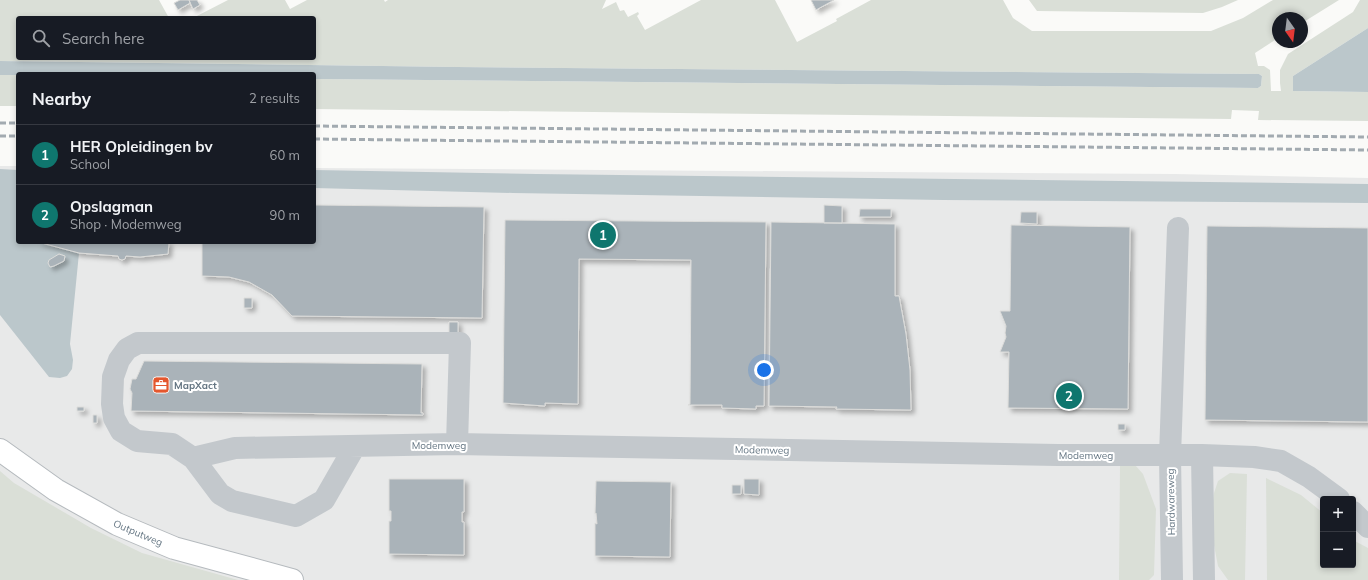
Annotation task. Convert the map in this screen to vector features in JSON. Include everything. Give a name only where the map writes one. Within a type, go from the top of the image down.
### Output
[{"type":"main road","name":"Outputweg","points":[[0,450],[56,490],[116,524],[174,548],[292,580]]},
{"type":"street","points":[[1170,456],[1178,228]]},
{"type":"street","points":[[355,446],[324,500],[296,516],[232,501],[220,494],[193,458],[172,444],[138,441],[121,431],[114,418],[112,404],[113,377],[119,360],[127,349],[138,343],[460,343],[457,444]]},
{"type":"street","name":"Modemweg","points":[[193,458],[235,448],[457,444],[1170,456]]},
{"type":"street","points":[[1202,455],[1204,580]]},
{"type":"street","name":"Hardwareweg","points":[[1172,580],[1170,456],[1202,455],[1254,457],[1281,461],[1309,477],[1335,496]]},
{"type":"street","points":[[1356,515],[1368,526]]},
{"type":"shaded area","points":[[0,0],[159,0],[168,16],[16,16],[16,60],[316,60],[316,16],[197,16],[228,0],[285,0],[290,9],[307,0],[384,0],[385,2],[388,0],[606,0],[602,9],[616,2],[620,11],[624,10],[628,17],[638,12],[639,14],[637,16],[645,30],[701,0],[775,0],[797,42],[837,21],[836,19],[871,0],[1003,0],[1013,18],[1032,31],[1211,31],[1243,18],[1273,0],[1339,0],[1308,19],[1308,12],[1272,12],[1272,42],[1255,53],[1258,66],[1264,66],[1270,70],[1271,91],[1281,91],[1280,70],[1288,54],[1297,48],[1308,48],[1308,41],[1353,12],[1360,0],[1368,0],[1368,28],[1293,76],[1293,91],[1368,92],[1368,121],[1258,120],[1259,111],[1232,110],[1231,119],[316,109],[316,79],[1258,88],[1261,86],[1262,76],[1259,74],[456,67],[0,61]]},
{"type":"shaded area","points":[[1029,0],[1238,0],[1203,13],[1037,11]]},
{"type":"shaded area","points":[[1368,28],[1368,92],[1293,91],[1293,76]]},
{"type":"shaded area","points":[[0,61],[456,67],[1259,74],[1262,76],[1261,86],[1258,88],[316,79],[316,72],[16,72],[16,75],[0,75]]},
{"type":"shaded area","points":[[0,75],[16,75],[16,106],[0,106]]},
{"type":"shaded area","points":[[0,166],[16,166],[16,244],[316,244],[316,168],[1175,174],[1368,178],[1368,580],[0,580]]},
{"type":"shaded area","points":[[0,169],[16,170],[16,244],[45,244],[79,253],[70,344],[73,360],[72,369],[67,376],[60,378],[49,377],[0,315]]},
{"type":"shaded area","points":[[316,170],[1368,184],[1368,203],[943,200],[316,188]]},
{"type":"shaded area","points":[[1135,465],[1143,474],[1156,509],[1154,575],[1149,580],[1119,580],[1120,466]]},
{"type":"shaded area","points":[[0,471],[14,483],[91,528],[142,553],[238,580],[0,580]]},
{"type":"shaded area","points":[[1230,473],[1247,474],[1245,580],[1228,580],[1218,566],[1210,524],[1214,493],[1218,481]]},
{"type":"shaded area","points":[[1266,478],[1301,495],[1320,511],[1320,568],[1356,568],[1356,542],[1368,548],[1368,580],[1267,580]]},
{"type":"building","points":[[180,0],[189,0],[190,3],[178,10],[174,3]]},
{"type":"building","points":[[189,0],[197,0],[200,5],[193,9]]},
{"type":"building","points":[[811,0],[834,0],[816,10]]},
{"type":"building","points":[[316,205],[484,207],[482,318],[292,316],[272,295],[249,282],[229,277],[202,276],[202,244],[316,244]]},
{"type":"building","points":[[824,205],[842,206],[842,223],[824,223]]},
{"type":"building","points":[[860,209],[891,209],[891,217],[859,217]]},
{"type":"building","points":[[1021,212],[1037,212],[1037,224],[1020,223]]},
{"type":"building","points":[[505,220],[766,222],[764,406],[756,406],[756,409],[722,408],[722,405],[688,405],[690,404],[691,260],[579,259],[578,404],[545,403],[545,406],[503,403]]},
{"type":"building","points":[[771,222],[895,224],[895,296],[899,296],[906,334],[910,370],[911,410],[769,406]]},
{"type":"building","points":[[1011,225],[1130,227],[1128,409],[1008,408],[1009,352],[1000,352],[1006,337],[1006,326],[1000,311],[1010,311]]},
{"type":"building","points":[[1207,226],[1368,228],[1368,422],[1205,420]]},
{"type":"building","points":[[45,244],[169,244],[168,254],[140,257],[126,256],[125,259],[122,260],[119,259],[118,256],[79,253]]},
{"type":"building","points":[[59,254],[65,256],[64,261],[50,267],[48,263],[49,260]]},
{"type":"building","points":[[244,298],[252,298],[252,308],[244,308]]},
{"type":"building","points":[[449,322],[458,322],[458,336],[449,336]]},
{"type":"building","points":[[144,361],[422,364],[421,413],[423,413],[423,415],[131,411],[132,393],[130,389],[132,379],[136,379]]},
{"type":"building","points":[[77,407],[84,407],[84,411],[77,411]]},
{"type":"building","points":[[93,415],[97,415],[97,423],[93,423]]},
{"type":"building","points":[[1118,424],[1125,424],[1125,430],[1118,430]]},
{"type":"building","points":[[389,479],[464,479],[464,512],[462,512],[462,522],[464,522],[464,555],[389,554],[389,521],[391,521],[391,511],[389,511]]},
{"type":"building","points":[[744,479],[759,479],[759,495],[744,494]]},
{"type":"building","points":[[596,481],[671,482],[670,557],[595,556],[595,523],[597,524],[596,513],[595,514]]},
{"type":"building","points":[[732,485],[741,485],[741,494],[732,494]]},
{"type":"railway","points":[[0,123],[16,123]]},
{"type":"railway","points":[[316,126],[1368,137]]},
{"type":"railway","points":[[0,136],[16,136]]},
{"type":"railway","points":[[316,139],[1368,150]]},
{"type":"place","name":"HER Opleidingen bv","points":[[603,235]]},
{"type":"place","name":"MapXact","points":[[161,385]]},
{"type":"place","name":"Opslagman","points":[[1069,396]]}]
